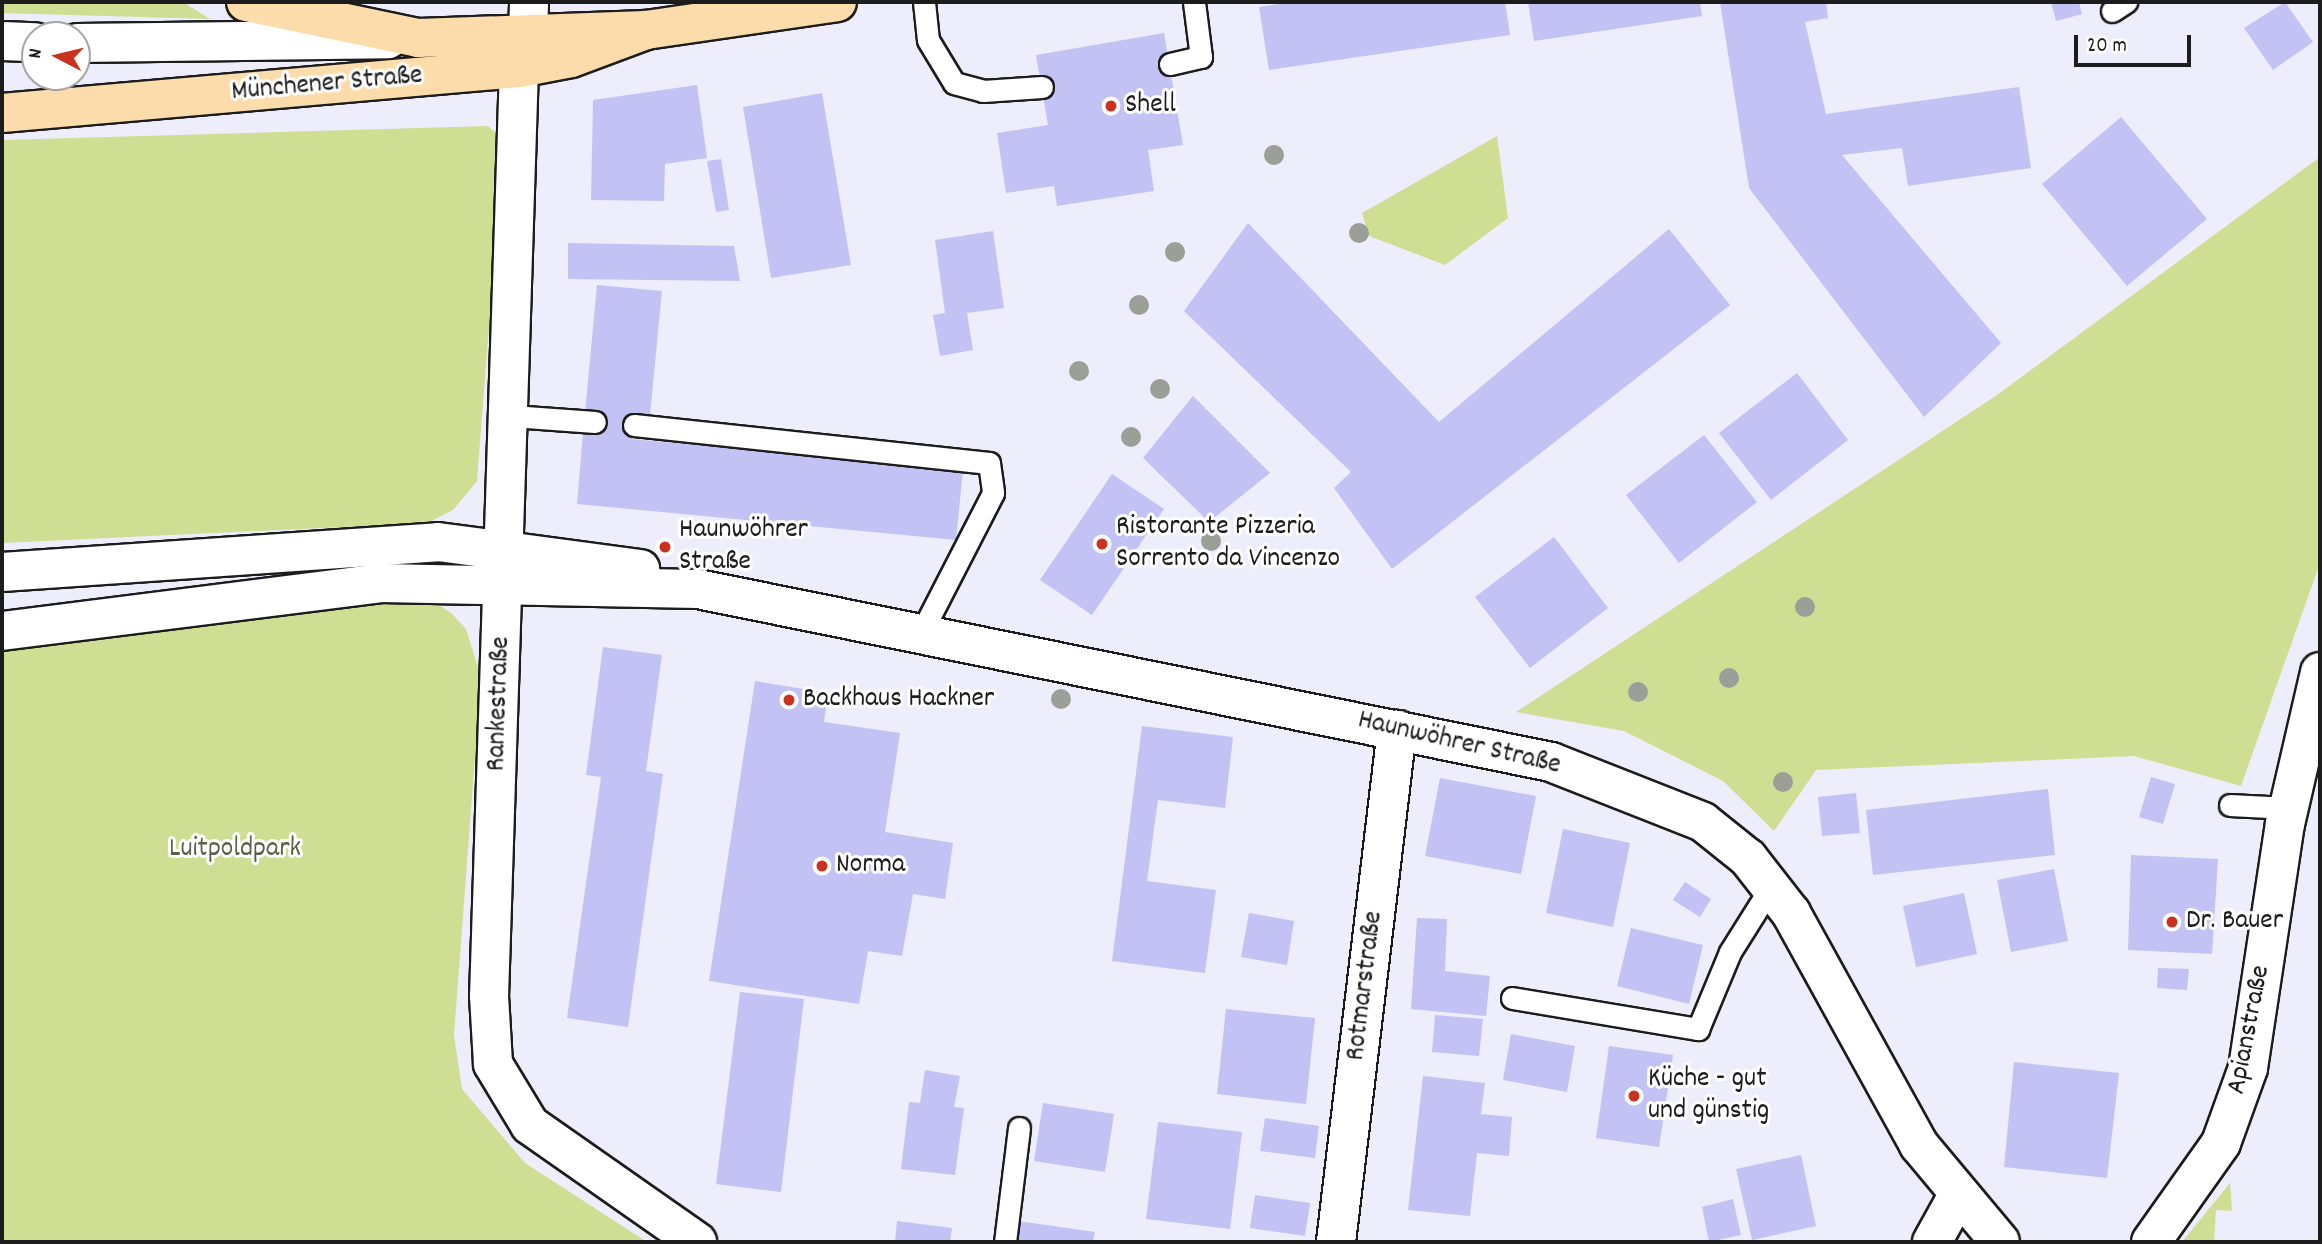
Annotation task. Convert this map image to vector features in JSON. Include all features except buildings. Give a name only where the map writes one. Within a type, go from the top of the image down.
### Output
[{"type":"main road","points":[[246,2],[418,38]]},
{"type":"main road","name":"Münchener Straße","points":[[418,38],[646,30],[837,2]]},
{"type":"main road","name":"Münchener Straße","points":[[2,113],[525,34]]},
{"type":"street","name":"Rankestraße","points":[[525,34],[489,996],[493,1064],[530,1125],[697,1242]]},
{"type":"street","name":"Münchener Straße","points":[[91,43],[418,38]]},
{"type":"street","points":[[2,41],[21,42]]},
{"type":"street","name":"Haunwöhrer Straße","points":[[2,572],[438,542],[505,565]]},
{"type":"street","name":"Haunwöhrer Straße","points":[[2,631],[505,565],[618,563],[698,589],[922,631],[1551,762],[1620,785],[1703,822],[1771,887],[1812,948],[1887,1095],[1958,1195],[2000,1242]]},
{"type":"street","name":"Apianstraße","points":[[2151,1242],[2200,1180],[2238,1102],[2288,808],[2320,672]]},
{"type":"street","name":"Rotmarstraße","points":[[1336,1242],[1397,730]]},
{"type":"street","points":[[1932,1242],[1958,1195]]},
{"type":"lane","points":[[923,2],[928,40],[954,83],[983,92],[1042,87]]},
{"type":"lane","points":[[1170,64],[1201,57],[1194,2]]},
{"type":"lane","points":[[512,416],[595,422]]},
{"type":"lane","points":[[634,425],[989,463],[993,493],[922,631]]},
{"type":"lane","points":[[2230,805],[2288,808]]},
{"type":"lane","points":[[1512,998],[1698,1029],[1730,952],[1771,887]]},
{"type":"lane","points":[[1005,1242],[1019,1128]]},
{"type":"green space","points":[[2,2],[183,2],[210,19],[2,13]]},
{"type":"green space","points":[[488,126],[501,137],[502,159],[477,481],[453,510],[427,523],[2,543],[2,140]]},
{"type":"green space","points":[[1497,136],[1508,218],[1445,265],[1369,236],[1362,213]]},
{"type":"green space","points":[[2320,157],[2320,563],[2241,786],[2134,756],[1816,770],[1774,831],[1723,781],[1624,731],[1516,712],[1997,395]]},
{"type":"green space","name":"Luitpoldpark","points":[[384,596],[431,600],[451,613],[466,629],[481,677],[454,1035],[462,1089],[525,1163],[647,1242],[2,1242],[2,650],[248,609]]},
{"type":"green space","points":[[2230,1183],[2232,1211],[2216,1210],[2214,1242],[2182,1242]]},
{"type":"place","name":"Shell","points":[[1111,106]]},
{"type":"place","name":"Ristorante Pizzeria Sorrento da Vincenzo","points":[[1102,544]]},
{"type":"place","name":"Haunwöhrer Straße","points":[[665,547]]},
{"type":"place","name":"Backhaus Hackner","points":[[789,700]]},
{"type":"place","name":"Norma","points":[[822,866]]},
{"type":"place","name":"Dr. Bauer","points":[[2172,922]]},
{"type":"place","name":"Küche - gut und günstig","points":[[1634,1096]]}]
